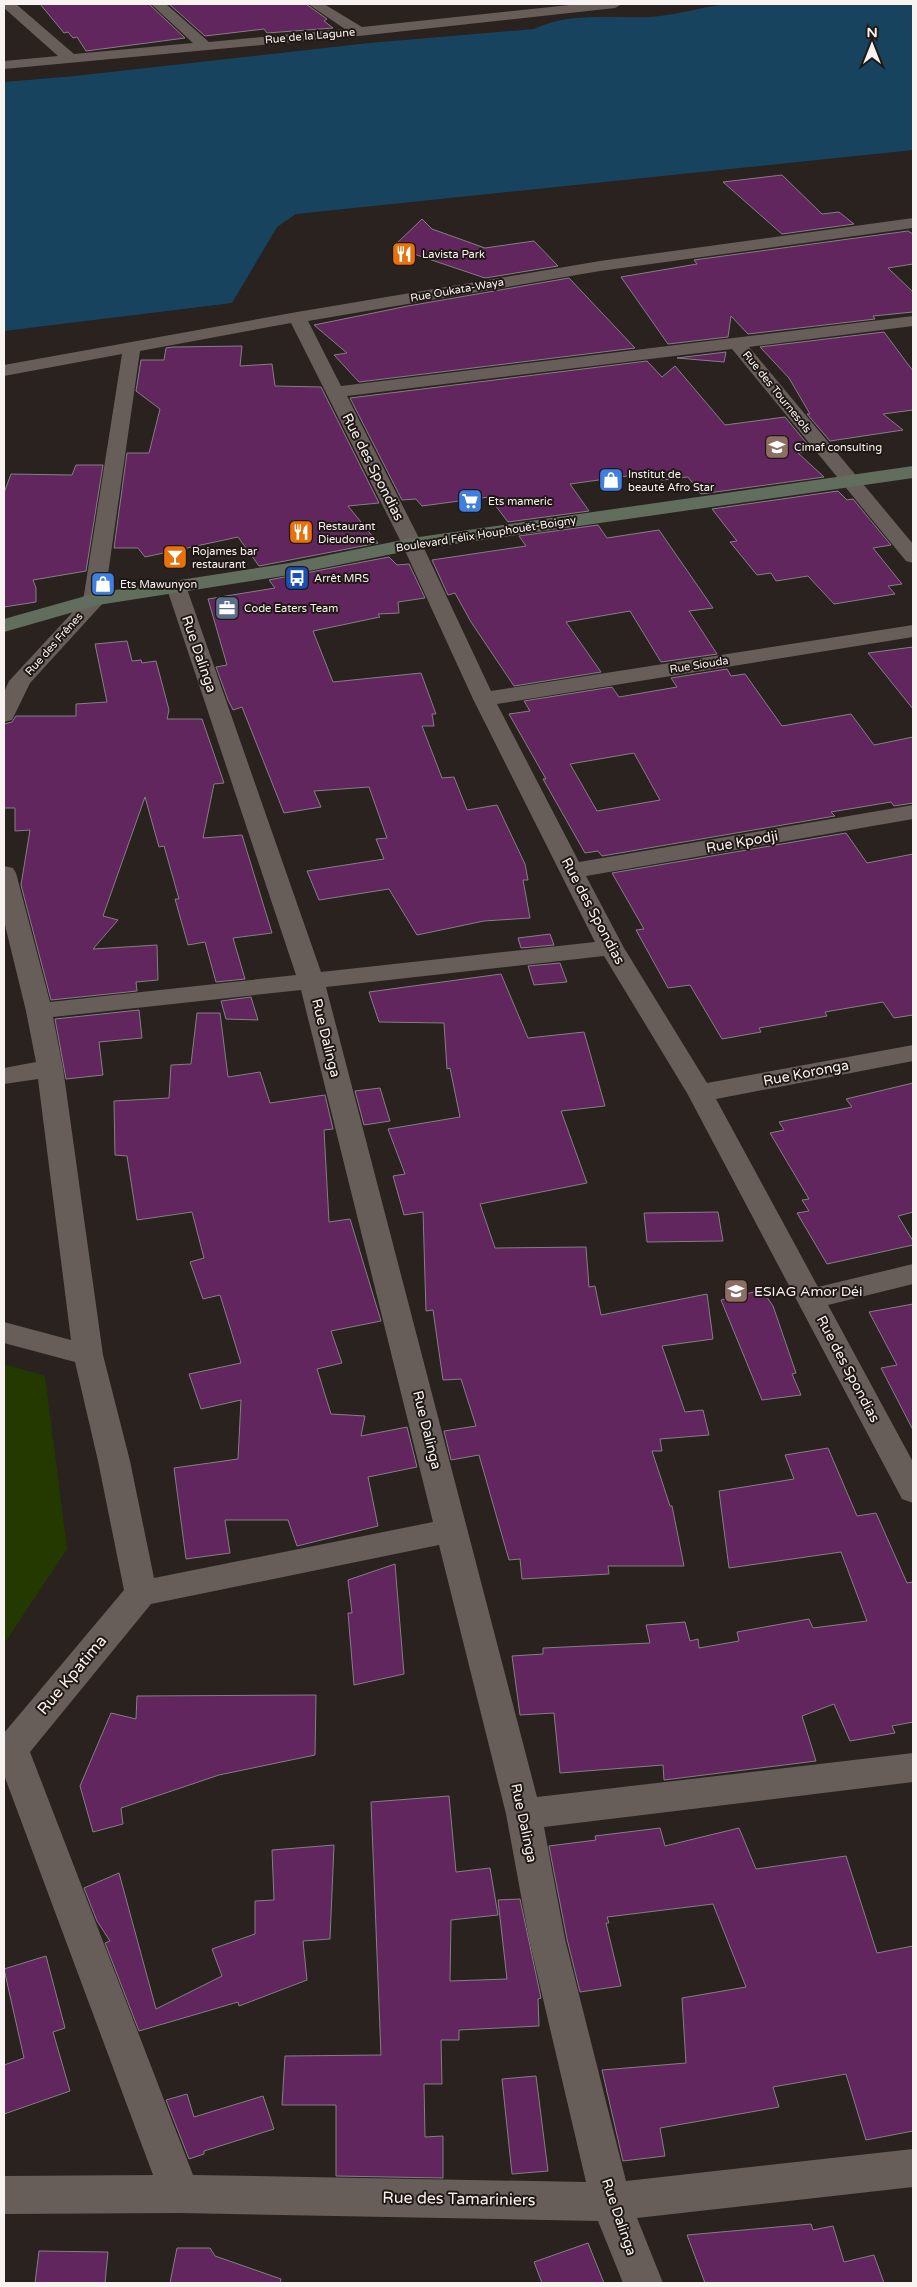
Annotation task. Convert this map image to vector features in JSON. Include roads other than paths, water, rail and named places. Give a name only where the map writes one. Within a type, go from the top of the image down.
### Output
[{"type":"street","points":[[8,4],[70,58]]},
{"type":"street","points":[[158,4],[205,46]]},
{"type":"street","points":[[316,4],[359,32]]},
{"type":"street","points":[[466,4],[485,18]]},
{"type":"street","name":"Rue de la Lagune","points":[[4,65],[359,32],[615,4]]},
{"type":"street","name":"Rue Oukata-Waya","points":[[4,370],[297,317],[610,265],[913,223]]},
{"type":"street","name":"Rue des Spondias","points":[[297,317],[412,544],[484,699],[611,948],[700,1093],[913,1491]]},
{"type":"street","points":[[336,392],[913,321]]},
{"type":"street","name":"Rue des Tournesols","points":[[737,343],[913,557]]},
{"type":"street","points":[[93,602],[132,347]]},
{"type":"street","name":"Boulevard Félix Houphouët-Boigny","points":[[4,626],[93,602],[96,599],[289,569],[412,544],[913,472]]},
{"type":"street","name":"Rue Dalinga","points":[[176,586],[311,980],[524,1814],[547,1939],[611,2202],[643,2283]]},
{"type":"street","name":"Rue des Frênes","points":[[4,716],[20,681],[93,602]]},
{"type":"street","name":"Rue Siouda","points":[[484,699],[913,631]]},
{"type":"street","name":"Rue Kpodji","points":[[572,871],[913,812]]},
{"type":"street","points":[[4,873],[39,1011],[50,1068],[88,1355],[114,1461],[141,1593],[453,1530]]},
{"type":"street","points":[[39,1011],[611,948]]},
{"type":"street","name":"Rue Koronga","points":[[700,1093],[913,1053]]},
{"type":"street","points":[[4,1076],[50,1068]]},
{"type":"street","points":[[810,1299],[913,1274]]},
{"type":"street","points":[[4,1333],[88,1355]]},
{"type":"street","name":"Rue Kpatima","points":[[7,1753],[141,1593]]},
{"type":"street","points":[[7,1753],[180,2194]]},
{"type":"street","points":[[524,1814],[913,1767]]},
{"type":"street","name":"Rue des Tamariniers","points":[[4,2195],[180,2194],[611,2202],[913,2168]]},
{"type":"water","points":[[728,4],[913,4],[913,150],[296,214],[277,227],[232,303],[4,331],[4,82],[75,76],[369,43],[534,29],[566,19],[651,17]]},
{"type":"place","name":"Lavista Park","points":[[404,254]]},
{"type":"place","name":"Cimaf consulting","points":[[777,447]]},
{"type":"place","name":"Institut de beauté Afro Star","points":[[611,480]]},
{"type":"place","name":"Ets mameric","points":[[470,501]]},
{"type":"place","name":"Restaurant Dieudonne","points":[[301,532]]},
{"type":"place","name":"Rojames bar restaurant","points":[[175,557]]},
{"type":"place","name":"Arrêt MRS","points":[[297,578]]},
{"type":"place","name":"Ets Mawunyon","points":[[103,584]]},
{"type":"place","name":"Code Eaters Team","points":[[227,608]]},
{"type":"place","name":"ESIAG Amor Déi","points":[[736,1291]]}]
